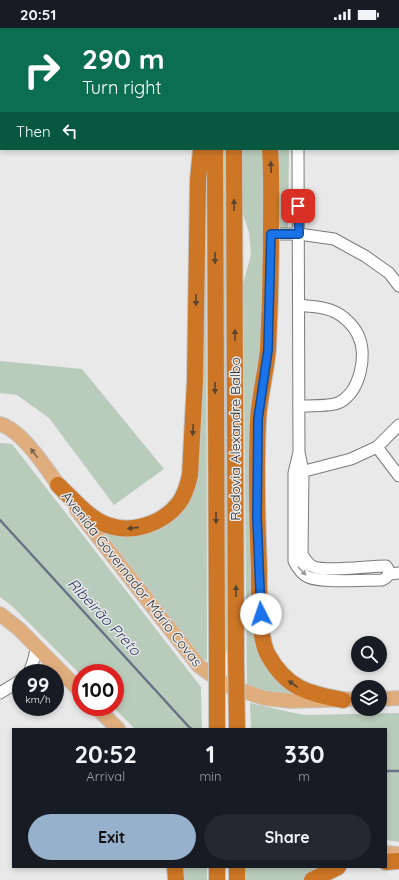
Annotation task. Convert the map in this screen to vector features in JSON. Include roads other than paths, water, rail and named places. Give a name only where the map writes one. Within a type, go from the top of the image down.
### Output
[{"type":"highway","points":[[58,485],[90,515],[107,525],[127,528],[147,526],[165,517],[179,503],[188,485],[190,475],[195,380],[198,180],[201,150]]},
{"type":"highway","name":"Rodovia Alexandre Balbo","points":[[215,150],[217,728]]},
{"type":"highway","name":"Rodovia Alexandre Balbo","points":[[234,150],[237,728]]},
{"type":"highway","points":[[270,150],[272,188],[268,350],[258,419],[257,518],[260,600],[264,644],[268,655],[281,674],[289,681],[313,694],[350,700]]},
{"type":"highway","points":[[387,862],[399,861]]},
{"type":"highway","points":[[175,868],[176,880]]},
{"type":"highway","points":[[217,868],[217,880]]},
{"type":"highway","points":[[237,868],[237,880]]},
{"type":"highway","points":[[312,880],[336,868]]},
{"type":"main road","name":"Avenida Governador Mário Covas","points":[[0,424],[6,426],[22,438],[199,666],[226,685],[264,698],[291,701],[350,700]]},
{"type":"main road","points":[[0,614],[37,646],[50,664]]},
{"type":"main road","points":[[387,699],[399,698]]},
{"type":"main road","points":[[105,716],[117,728]]},
{"type":"main road","points":[[387,853],[399,854]]},
{"type":"street","points":[[298,150],[299,472],[294,561],[299,570],[307,577],[317,579],[382,580],[394,573]]},
{"type":"street","points":[[271,234],[299,234],[334,240],[365,256],[389,273],[399,286]]},
{"type":"street","points":[[299,305],[326,308],[336,312],[353,326],[362,345],[358,382],[344,399],[338,404],[299,406]]},
{"type":"street","points":[[299,472],[351,459],[377,447],[399,425]]},
{"type":"street","points":[[377,447],[399,476]]},
{"type":"street","points":[[32,664],[37,646]]},
{"type":"street","points":[[0,693],[12,686]]},
{"type":"street","points":[[0,700],[12,694]]},
{"type":"waterway","name":"Ribeirão Preto","points":[[0,520],[190,728]]},
{"type":"waterway","name":"Ribeirão Preto","points":[[387,771],[399,771]]}]
